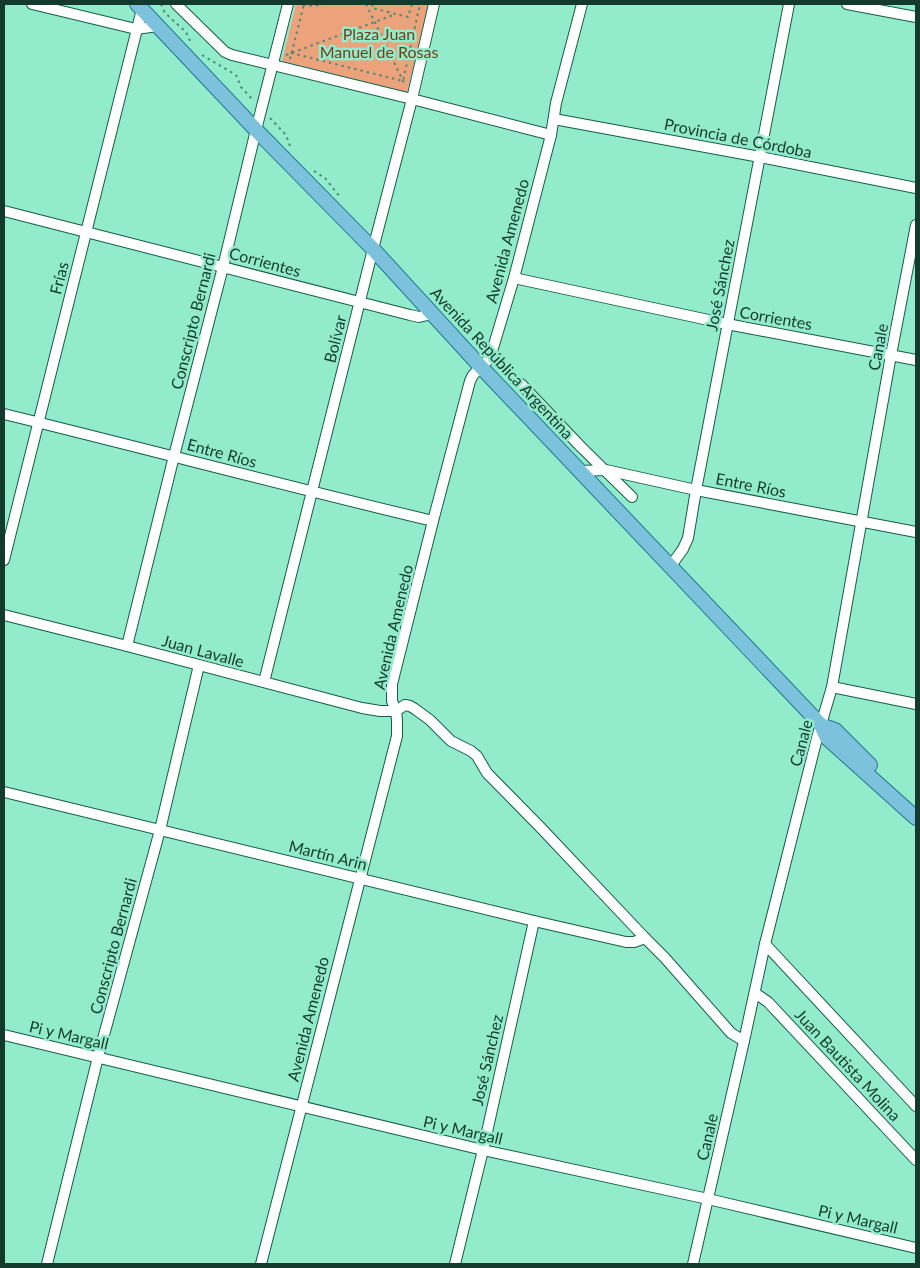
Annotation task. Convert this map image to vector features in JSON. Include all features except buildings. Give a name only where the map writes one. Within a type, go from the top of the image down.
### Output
[{"type":"main road","name":"Avenida República Argentina","points":[[141,5],[158,26],[256,130],[372,249],[481,367],[821,725],[827,738],[916,818]]},
{"type":"street","points":[[32,4],[136,29],[158,26]]},
{"type":"street","points":[[176,4],[225,52],[232,55],[273,62],[287,68],[551,135]]},
{"type":"street","name":"Conscripto Bernardi","points":[[127,646],[288,4]]},
{"type":"street","name":"Bolívar","points":[[264,682],[372,249],[412,99],[434,4]]},
{"type":"street","name":"Avenida Amenedo","points":[[261,1264],[398,736],[396,711],[392,701],[392,684],[433,521],[470,381],[490,358],[514,278],[582,4]]},
{"type":"street","name":"José Sánchez","points":[[670,567],[683,549],[688,538],[789,4]]},
{"type":"street","points":[[847,4],[916,17]]},
{"type":"street","name":"Frías","points":[[4,560],[141,5]]},
{"type":"street","name":"Provincia de Córdoba","points":[[554,119],[916,188]]},
{"type":"street","name":"Corrientes","points":[[4,211],[359,303],[410,315],[432,314]]},
{"type":"street","name":"Canale","points":[[693,1264],[765,944],[832,687],[916,225]]},
{"type":"street","name":"Corrientes","points":[[514,278],[728,324],[916,360]]},
{"type":"street","points":[[521,384],[632,497]]},
{"type":"street","name":"Entre Ríos","points":[[4,414],[433,521]]},
{"type":"street","name":"Entre Ríos","points":[[580,471],[605,470],[696,490],[916,532]]},
{"type":"street","name":"Juan Lavalle","points":[[4,614],[362,708],[396,711],[406,705],[410,706],[430,720],[451,741],[472,751],[487,773],[645,938]]},
{"type":"street","name":"Conscripto Bernardi","points":[[48,1264],[98,1057],[160,830],[199,665]]},
{"type":"street","points":[[832,687],[916,704]]},
{"type":"street","name":"Martín Arin","points":[[4,792],[626,942],[634,942],[645,938]]},
{"type":"street","name":"José Sánchez","points":[[455,1264],[483,1150],[534,921]]},
{"type":"street","points":[[645,938],[731,1033],[744,1041]]},
{"type":"street","name":"Juan Bautista Molina","points":[[765,944],[916,1106]]},
{"type":"street","name":"Juan Bautista Molina","points":[[755,993],[768,1002],[916,1160]]},
{"type":"street","name":"Pi y Margall","points":[[4,1035],[483,1150],[708,1199],[916,1248]]},
{"type":"path","points":[[287,68],[303,4],[314,6],[322,4]]},
{"type":"path","points":[[366,4],[412,99]]},
{"type":"path","points":[[373,4],[372,8],[408,17],[412,4]]},
{"type":"path","points":[[403,80],[420,4]]},
{"type":"path","points":[[273,62],[291,53],[396,14]]},
{"type":"path","points":[[291,53],[403,80]]},
{"type":"green space","name":"Plaza Juan Manuel de Rosas","points":[[296,4],[429,4],[407,92],[282,61]]}]
